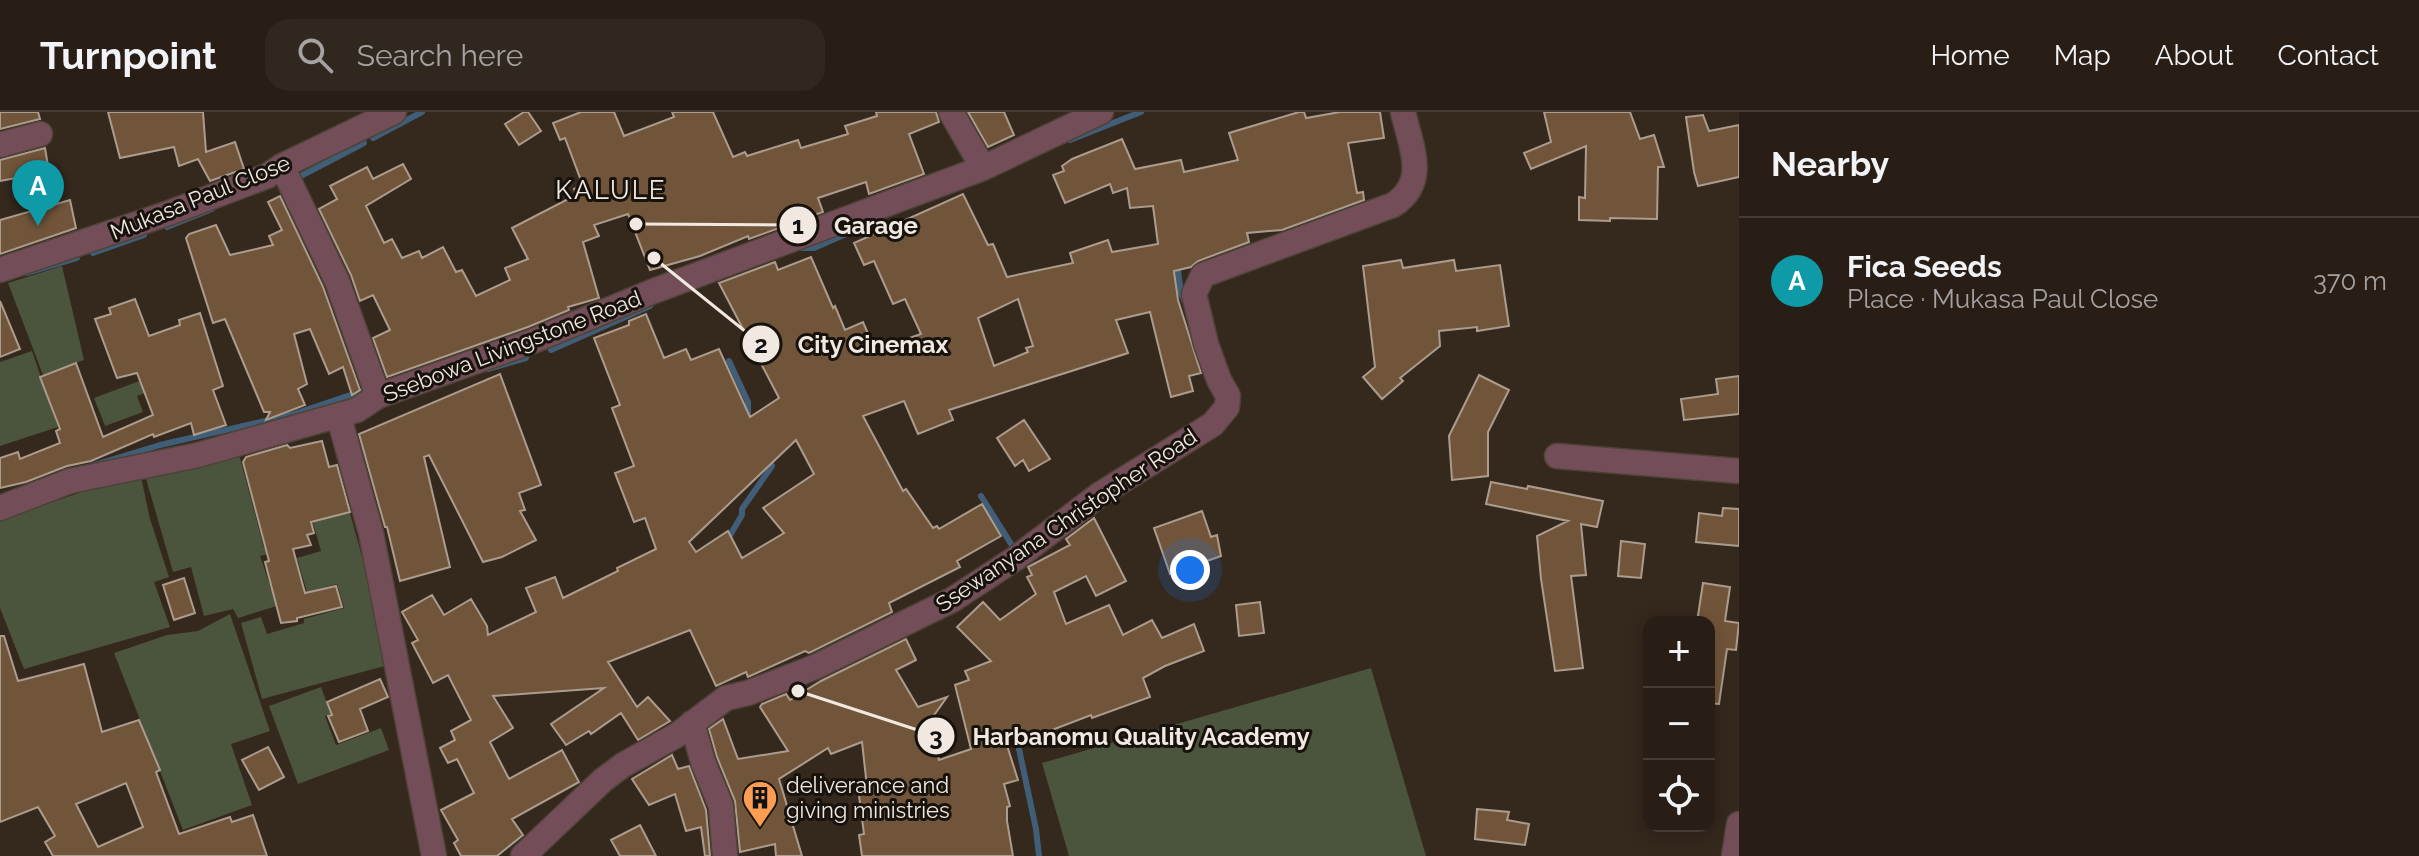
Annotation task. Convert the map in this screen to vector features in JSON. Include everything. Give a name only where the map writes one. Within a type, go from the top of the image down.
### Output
[{"type":"street","name":"Mukasa Paul Close","points":[[0,270],[267,176],[394,112]]},
{"type":"street","points":[[951,112],[983,168]]},
{"type":"street","name":"Ssebowa Livingstone Road","points":[[0,508],[70,481],[198,455],[339,417],[378,396],[533,341],[654,291],[983,168],[1101,112]]},
{"type":"street","name":"Ssewanyana Christopher Road","points":[[523,856],[603,780],[623,765],[677,735],[726,698],[748,693],[815,667],[952,600],[1016,558],[1099,495],[1213,424],[1227,407],[1228,396],[1206,344],[1194,294],[1203,275],[1393,205],[1407,196],[1416,174],[1403,112]]},
{"type":"street","points":[[0,145],[40,134]]},
{"type":"street","points":[[282,166],[337,281],[378,396]]},
{"type":"street","points":[[339,417],[371,533],[434,856]]},
{"type":"street","points":[[1557,456],[1739,471]]},
{"type":"street","points":[[692,723],[703,762],[721,806],[725,856]]},
{"type":"street","points":[[1734,856],[1739,824]]},
{"type":"green space","points":[[62,266],[84,360],[43,375],[8,283]]},
{"type":"green space","points":[[32,351],[58,427],[0,446],[0,362]]},
{"type":"green space","points":[[150,377],[155,389],[137,396],[143,412],[105,426],[94,398]]},
{"type":"green space","points":[[238,450],[264,548],[270,548],[271,553],[260,556],[277,606],[238,618],[233,609],[204,616],[191,567],[173,572],[145,475]]},
{"type":"green space","points":[[140,472],[150,519],[169,577],[154,582],[170,627],[24,669],[0,608],[0,520]]},
{"type":"green space","points":[[341,481],[392,664],[262,699],[241,623],[261,617],[267,634],[344,608],[337,584],[307,592],[297,558],[321,551],[304,491]]},
{"type":"green space","points":[[230,614],[270,731],[231,744],[252,805],[183,830],[114,653],[167,635],[198,631]]},
{"type":"green space","points":[[1371,668],[1426,856],[1069,856],[1042,763]]},
{"type":"green space","points":[[321,687],[331,714],[325,716],[336,745],[381,728],[389,750],[298,784],[269,706]]},
{"type":"building","points":[[0,112],[38,112],[40,119],[0,129]]},
{"type":"building","points":[[108,112],[203,112],[206,152],[235,142],[244,169],[210,181],[198,159],[179,166],[174,147],[120,158]]},
{"type":"building","points":[[528,112],[541,131],[519,145],[505,124]]},
{"type":"building","points":[[581,112],[614,112],[624,136],[674,117],[672,112],[713,112],[733,157],[745,152],[747,156],[798,140],[801,148],[848,134],[845,126],[877,116],[876,112],[936,112],[939,122],[909,134],[924,174],[869,194],[866,182],[818,198],[823,212],[749,239],[748,236],[700,256],[650,270],[628,214],[594,225],[599,236],[583,242],[599,298],[387,377],[373,338],[390,330],[373,295],[360,301],[319,209],[337,199],[330,186],[367,167],[373,179],[403,164],[411,179],[366,206],[384,243],[392,239],[402,258],[419,251],[422,258],[443,247],[456,272],[462,270],[476,296],[510,280],[505,268],[528,259],[512,228],[576,195],[574,189],[583,186],[565,138],[560,140],[553,123]]},
{"type":"building","points":[[968,112],[1004,112],[1014,135],[988,147]]},
{"type":"building","points":[[1299,112],[1304,112],[1306,118],[1340,112],[1380,112],[1384,138],[1348,143],[1357,193],[1363,192],[1364,200],[1282,230],[1247,233],[1249,242],[1198,261],[1191,267],[1174,271],[1178,300],[1201,373],[1189,376],[1193,391],[1171,397],[1150,312],[1116,320],[1128,353],[949,410],[953,420],[918,434],[904,401],[863,416],[903,491],[906,489],[933,528],[937,526],[939,529],[982,504],[1001,536],[957,561],[960,567],[889,603],[892,612],[809,653],[805,651],[748,677],[746,672],[716,686],[690,630],[608,662],[637,707],[648,697],[670,721],[638,740],[621,713],[591,734],[589,731],[566,745],[551,724],[604,688],[493,696],[513,728],[490,742],[509,779],[562,750],[579,782],[512,819],[523,835],[497,856],[461,856],[454,843],[458,840],[441,810],[474,793],[457,759],[448,763],[440,748],[455,740],[451,731],[471,720],[448,675],[433,683],[412,643],[418,640],[402,612],[432,595],[444,615],[471,599],[487,626],[488,635],[536,612],[526,588],[555,577],[563,598],[656,549],[645,518],[634,522],[615,473],[634,466],[612,408],[620,405],[594,338],[629,325],[629,321],[646,314],[664,358],[686,349],[691,360],[719,349],[750,417],[779,398],[719,283],[775,262],[778,270],[811,257],[845,330],[863,322],[875,350],[921,334],[905,299],[893,304],[874,261],[864,265],[854,243],[963,194],[988,245],[993,244],[1007,277],[1073,263],[1070,253],[1108,240],[1112,252],[1158,244],[1153,206],[1130,208],[1127,188],[1113,193],[1110,184],[1065,203],[1053,175],[1064,171],[1062,166],[1072,159],[1122,139],[1135,169],[1181,160],[1184,172],[1238,160],[1229,133]],"holes":[[[1018,299],[1033,346],[1026,348],[1028,352],[994,366],[978,318]],[[796,440],[814,474],[763,508],[784,533],[742,558],[728,531],[696,552],[689,542]]]},
{"type":"building","points":[[1544,112],[1630,112],[1640,139],[1654,135],[1664,167],[1658,167],[1657,219],[1579,220],[1579,197],[1585,198],[1586,146],[1531,169],[1524,153],[1551,142]]},
{"type":"building","points":[[1703,115],[1709,131],[1739,125],[1739,177],[1698,186],[1686,117]]},
{"type":"building","points":[[45,148],[49,172],[0,181],[0,160]]},
{"type":"building","points":[[280,196],[323,287],[360,390],[352,395],[343,367],[329,374],[310,329],[294,334],[307,384],[298,389],[305,405],[266,420],[270,412],[264,412],[225,319],[213,323],[186,238],[189,234],[216,225],[230,255],[273,245],[269,236],[282,230],[268,202]]},
{"type":"building","points":[[70,200],[76,228],[0,254],[0,220]]},
{"type":"building","points":[[1401,260],[1403,268],[1454,260],[1456,271],[1500,265],[1509,326],[1477,331],[1477,327],[1439,331],[1440,346],[1400,378],[1403,381],[1382,399],[1363,377],[1375,367],[1363,266]]},
{"type":"building","points":[[135,299],[149,336],[180,325],[179,320],[200,313],[223,386],[213,390],[226,425],[194,435],[191,423],[154,437],[153,434],[91,461],[0,488],[0,458],[18,452],[20,459],[60,443],[56,431],[60,429],[40,377],[76,363],[103,437],[153,415],[137,373],[117,378],[95,319],[111,314],[109,308]]},
{"type":"building","points":[[0,301],[20,349],[0,357]]},
{"type":"building","points":[[500,374],[541,485],[519,493],[525,510],[520,511],[536,540],[502,557],[483,562],[429,455],[424,457],[450,567],[400,581],[359,434]]},
{"type":"building","points":[[1479,375],[1509,390],[1488,432],[1488,476],[1452,480],[1449,436]]},
{"type":"building","points":[[1739,376],[1739,414],[1684,420],[1681,399],[1718,394],[1716,379]]},
{"type":"building","points":[[1024,420],[1050,459],[1029,471],[1023,460],[1015,466],[997,438]]},
{"type":"building","points":[[322,441],[329,467],[337,465],[350,512],[311,522],[314,533],[307,535],[311,545],[293,549],[305,593],[336,586],[342,607],[281,623],[265,562],[269,561],[243,462],[246,457],[287,445],[290,448]]},
{"type":"building","points":[[1491,482],[1603,501],[1597,527],[1581,524],[1586,575],[1571,576],[1583,668],[1555,671],[1541,579],[1537,536],[1568,521],[1486,504]]},
{"type":"building","points":[[1723,508],[1739,509],[1739,546],[1696,542],[1699,513],[1722,516]]},
{"type":"building","points":[[1202,511],[1211,537],[1217,535],[1221,556],[1170,574],[1154,528]]},
{"type":"building","points":[[1094,518],[1126,581],[1096,596],[1086,576],[1054,592],[1066,624],[1109,605],[1123,635],[1152,620],[1162,638],[1194,624],[1204,651],[1143,678],[1150,697],[1052,730],[1005,739],[1018,780],[1004,784],[1010,806],[1007,807],[1007,821],[1013,856],[862,856],[859,835],[864,834],[858,788],[867,787],[862,742],[831,754],[828,748],[779,779],[802,856],[776,856],[775,844],[740,852],[735,801],[709,729],[723,719],[738,759],[788,751],[760,707],[762,704],[786,694],[790,700],[906,639],[916,660],[896,670],[918,707],[947,697],[930,721],[939,760],[971,749],[955,685],[969,680],[965,671],[991,661],[957,627],[983,602],[1000,620],[1036,594],[1027,577],[1032,575],[1028,567],[1070,545],[1066,539]]},
{"type":"building","points":[[1621,541],[1645,544],[1641,578],[1618,576]]},
{"type":"building","points":[[184,578],[195,613],[174,620],[163,585]]},
{"type":"building","points":[[1703,583],[1730,587],[1725,621],[1739,623],[1736,650],[1727,649],[1719,704],[1715,704],[1715,616],[1698,616]]},
{"type":"building","points":[[1260,602],[1264,633],[1239,636],[1236,605]]},
{"type":"building","points":[[0,636],[4,636],[18,681],[84,664],[102,732],[139,720],[160,770],[156,772],[179,834],[230,817],[232,822],[253,815],[267,856],[53,856],[45,842],[55,836],[38,807],[0,822]],"holes":[[[126,783],[143,827],[98,847],[76,804]]]},
{"type":"building","points":[[380,679],[388,697],[360,709],[368,731],[339,742],[328,716],[332,715],[327,702]]},
{"type":"building","points":[[268,747],[284,777],[259,790],[242,760]]},
{"type":"building","points":[[672,755],[678,769],[689,766],[706,810],[710,856],[705,856],[701,827],[686,831],[675,794],[649,805],[632,779]]},
{"type":"building","points":[[1477,809],[1509,812],[1507,820],[1529,824],[1525,845],[1475,839]]},
{"type":"building","points":[[640,825],[656,856],[620,856],[611,840]]},
{"type":"waterway","points":[[373,138],[422,112]]},
{"type":"waterway","points":[[1070,140],[1141,112]]},
{"type":"waterway","points":[[297,178],[364,143]]},
{"type":"waterway","points":[[167,227],[212,209]]},
{"type":"waterway","points":[[799,248],[814,248],[878,220]]},
{"type":"waterway","points":[[93,253],[144,235]]},
{"type":"waterway","points":[[27,273],[77,258]]},
{"type":"waterway","points":[[1178,270],[1185,302]]},
{"type":"waterway","points":[[551,350],[650,306]]},
{"type":"waterway","points":[[488,369],[526,358]]},
{"type":"waterway","points":[[729,361],[748,402],[748,417]]},
{"type":"waterway","points":[[94,465],[160,445],[291,415],[368,389]]},
{"type":"waterway","points":[[726,542],[742,515],[742,509],[772,466],[768,460]]},
{"type":"waterway","points":[[981,496],[1013,547]]},
{"type":"waterway","points":[[1019,749],[1039,856]]},
{"type":"place","name":"Garage","points":[[636,224]]},
{"type":"place","name":"Fica Seeds","points":[[38,226]]},
{"type":"place","name":"City Cinemax","points":[[654,258]]},
{"type":"place","name":"Harbanomu Quality Academy","points":[[798,691]]},
{"type":"place","name":"deliverance and giving ministries","points":[[760,829]]},
{"type":"district","name":"KALULE","points":[[611,190]]}]
